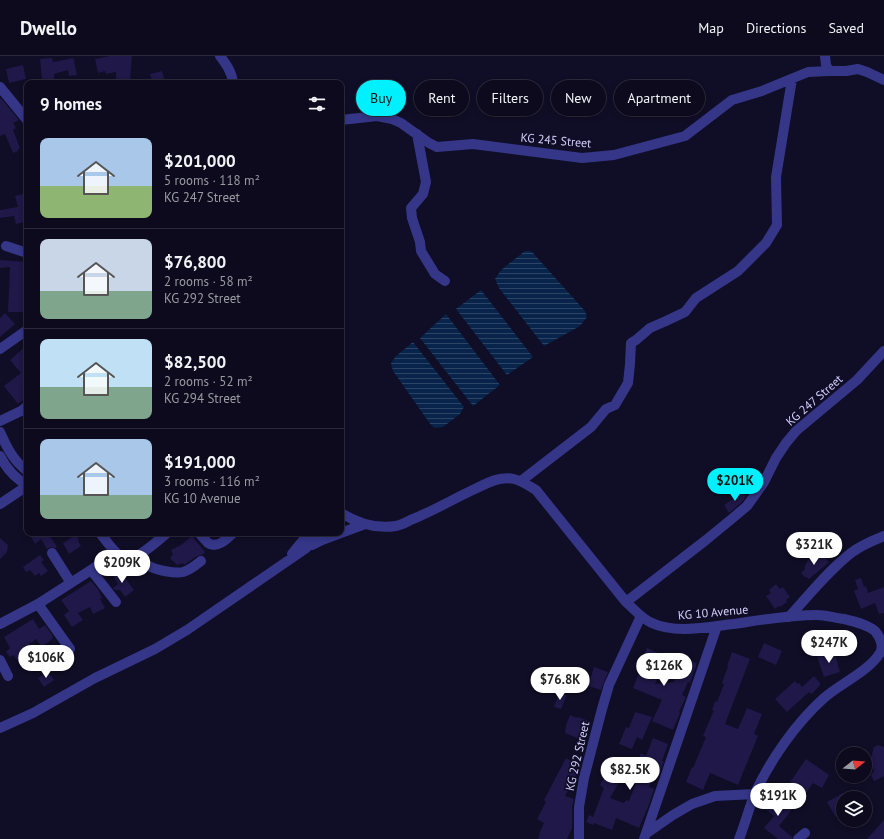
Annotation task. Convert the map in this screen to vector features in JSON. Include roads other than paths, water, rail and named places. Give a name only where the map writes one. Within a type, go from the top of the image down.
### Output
[{"type":"street","points":[[220,56],[229,69],[233,80]]},
{"type":"street","points":[[825,56],[826,65],[829,71]]},
{"type":"street","name":"KG 245 Street","points":[[344,120],[377,116],[392,119],[401,123],[437,147],[473,144],[582,158],[614,155],[685,136],[732,100],[762,91],[808,72],[846,71],[858,69],[884,80]]},
{"type":"street","points":[[521,481],[591,427],[606,409],[615,405],[628,383],[630,343],[650,328],[685,312],[696,298],[738,271],[766,244],[778,225],[776,177],[792,79]]},
{"type":"street","points":[[0,87],[24,114]]},
{"type":"street","points":[[417,134],[426,182],[423,194],[411,208],[412,218],[420,242],[421,251],[435,274],[445,281]]},
{"type":"street","points":[[6,246],[24,252]]},
{"type":"street","points":[[0,349],[24,332]]},
{"type":"street","name":"KG 247 Street","points":[[626,602],[706,540],[746,506],[764,482],[776,458],[786,443],[796,431],[857,380],[884,351]]},
{"type":"street","points":[[0,421],[24,408]]},
{"type":"street","points":[[0,432],[11,454],[24,469]]},
{"type":"street","points":[[11,454],[0,456],[4,464],[24,482]]},
{"type":"street","name":"KG 10 Avenue","points":[[344,515],[365,524],[380,527],[397,526],[490,482],[500,478],[513,478],[536,490],[626,602],[651,623],[666,628],[686,629],[819,615],[857,622],[874,630],[881,641],[882,651],[874,662],[824,698],[803,720],[783,746],[767,770],[755,794],[739,839]]},
{"type":"street","points":[[4,501],[24,484]]},
{"type":"street","points":[[344,532],[365,524]]},
{"type":"street","points":[[102,536],[121,556],[130,558],[150,547],[163,536]]},
{"type":"street","points":[[202,536],[208,542],[214,544],[221,543],[229,536]]},
{"type":"street","points":[[303,536],[303,546]]},
{"type":"street","points":[[303,546],[308,536]]},
{"type":"street","points":[[0,728],[33,713],[95,678],[162,646],[287,561],[316,536]]},
{"type":"street","points":[[303,546],[333,536]]},
{"type":"street","points":[[789,617],[823,579],[852,552],[875,539],[884,536]]},
{"type":"street","points":[[52,553],[71,583]]},
{"type":"street","points":[[136,556],[149,566],[176,573],[188,571],[201,561]]},
{"type":"street","points":[[0,624],[38,604],[103,562]]},
{"type":"street","points":[[92,570],[116,602]]},
{"type":"street","points":[[38,604],[70,649]]},
{"type":"street","name":"KG 292 Street","points":[[579,839],[579,807],[602,708],[609,685],[641,616]]},
{"type":"street","points":[[646,836],[717,626]]},
{"type":"street","points":[[0,660],[8,676]]},
{"type":"street","points":[[646,836],[673,815],[692,804],[715,796],[755,794]]},
{"type":"water","points":[[525,251],[530,251],[533,253],[585,311],[587,317],[580,326],[544,346],[499,288],[495,279],[501,270]]},
{"type":"water","points":[[481,290],[533,357],[507,375],[456,309]]},
{"type":"water","points":[[446,314],[500,385],[473,406],[420,338]]},
{"type":"water","points":[[413,342],[464,407],[460,414],[443,427],[435,428],[431,425],[393,371],[391,363],[396,356]]}]
